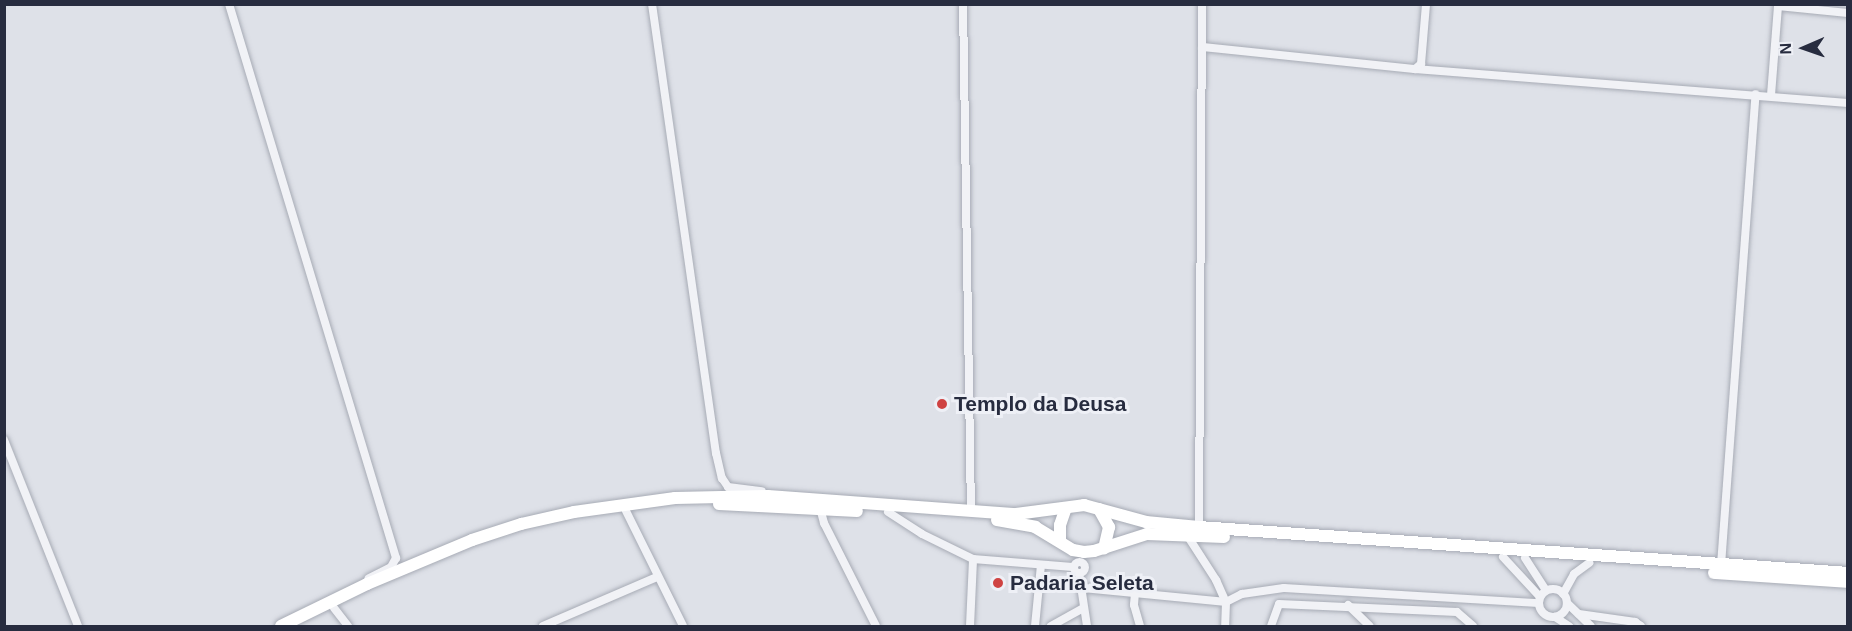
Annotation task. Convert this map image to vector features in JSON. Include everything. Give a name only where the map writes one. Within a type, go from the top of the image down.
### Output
[{"type":"main road","points":[[281,627],[367,584],[472,540],[521,524],[574,512],[626,502],[675,498],[768,496],[1024,514],[1084,506],[1146,522],[1199,527],[1848,573]]},
{"type":"main road","points":[[298,627],[400,576],[526,531],[626,511],[722,504],[888,512],[1016,522],[1035,527],[1084,552],[1147,534],[1187,535],[1848,582]]},
{"type":"main road","points":[[1064,543],[1060,525],[1066,508]]},
{"type":"main road","points":[[1099,509],[1109,527],[1104,548]]},
{"type":"street","points":[[229,4],[396,558],[391,567],[373,575],[367,584]]},
{"type":"street","points":[[652,4],[716,453],[722,478],[728,487],[764,492],[768,496]]},
{"type":"street","points":[[963,4],[971,510]]},
{"type":"street","points":[[1199,527],[1202,4]]},
{"type":"street","points":[[1415,69],[1421,64],[1426,4]]},
{"type":"street","points":[[1771,95],[1778,6],[1848,13]]},
{"type":"street","points":[[1202,46],[1415,69],[1848,102]]},
{"type":"street","points":[[1721,565],[1756,94]]},
{"type":"street","points":[[4,440],[78,627]]},
{"type":"street","points":[[820,508],[824,523],[876,627]]},
{"type":"street","points":[[626,511],[680,626]]},
{"type":"street","points":[[888,512],[922,534],[973,559],[1078,567],[1104,548]]},
{"type":"street","points":[[1187,535],[1216,580],[1226,602],[1225,627]]},
{"type":"street","points":[[1064,543],[1078,567],[1083,588],[1083,608],[1087,627]]},
{"type":"street","points":[[1503,557],[1542,597]]},
{"type":"street","points":[[1525,558],[1542,597],[1542,612],[1555,617],[1569,627]]},
{"type":"street","points":[[970,627],[973,559]]},
{"type":"street","points":[[1563,594],[1571,579],[1589,563]]},
{"type":"street","points":[[1035,627],[1041,565]]},
{"type":"street","points":[[543,627],[657,577]]},
{"type":"street","points":[[1083,588],[1226,602],[1242,594],[1284,588],[1542,597],[1555,589],[1563,594],[1567,603],[1591,627]]},
{"type":"street","points":[[1135,593],[1134,605],[1140,627]]},
{"type":"street","points":[[1555,617],[1563,612],[1567,603]]},
{"type":"street","points":[[1271,627],[1279,604],[1348,605],[1457,612],[1473,627]]},
{"type":"street","points":[[1348,605],[1370,627]]},
{"type":"street","points":[[334,608],[348,627]]},
{"type":"street","points":[[1051,627],[1083,608]]},
{"type":"street","points":[[1579,614],[1635,622],[1641,627]]},
{"type":"place","name":"Templo da Deusa","points":[[942,404]]},
{"type":"place","name":"Padaria Seleta","points":[[998,583]]}]
